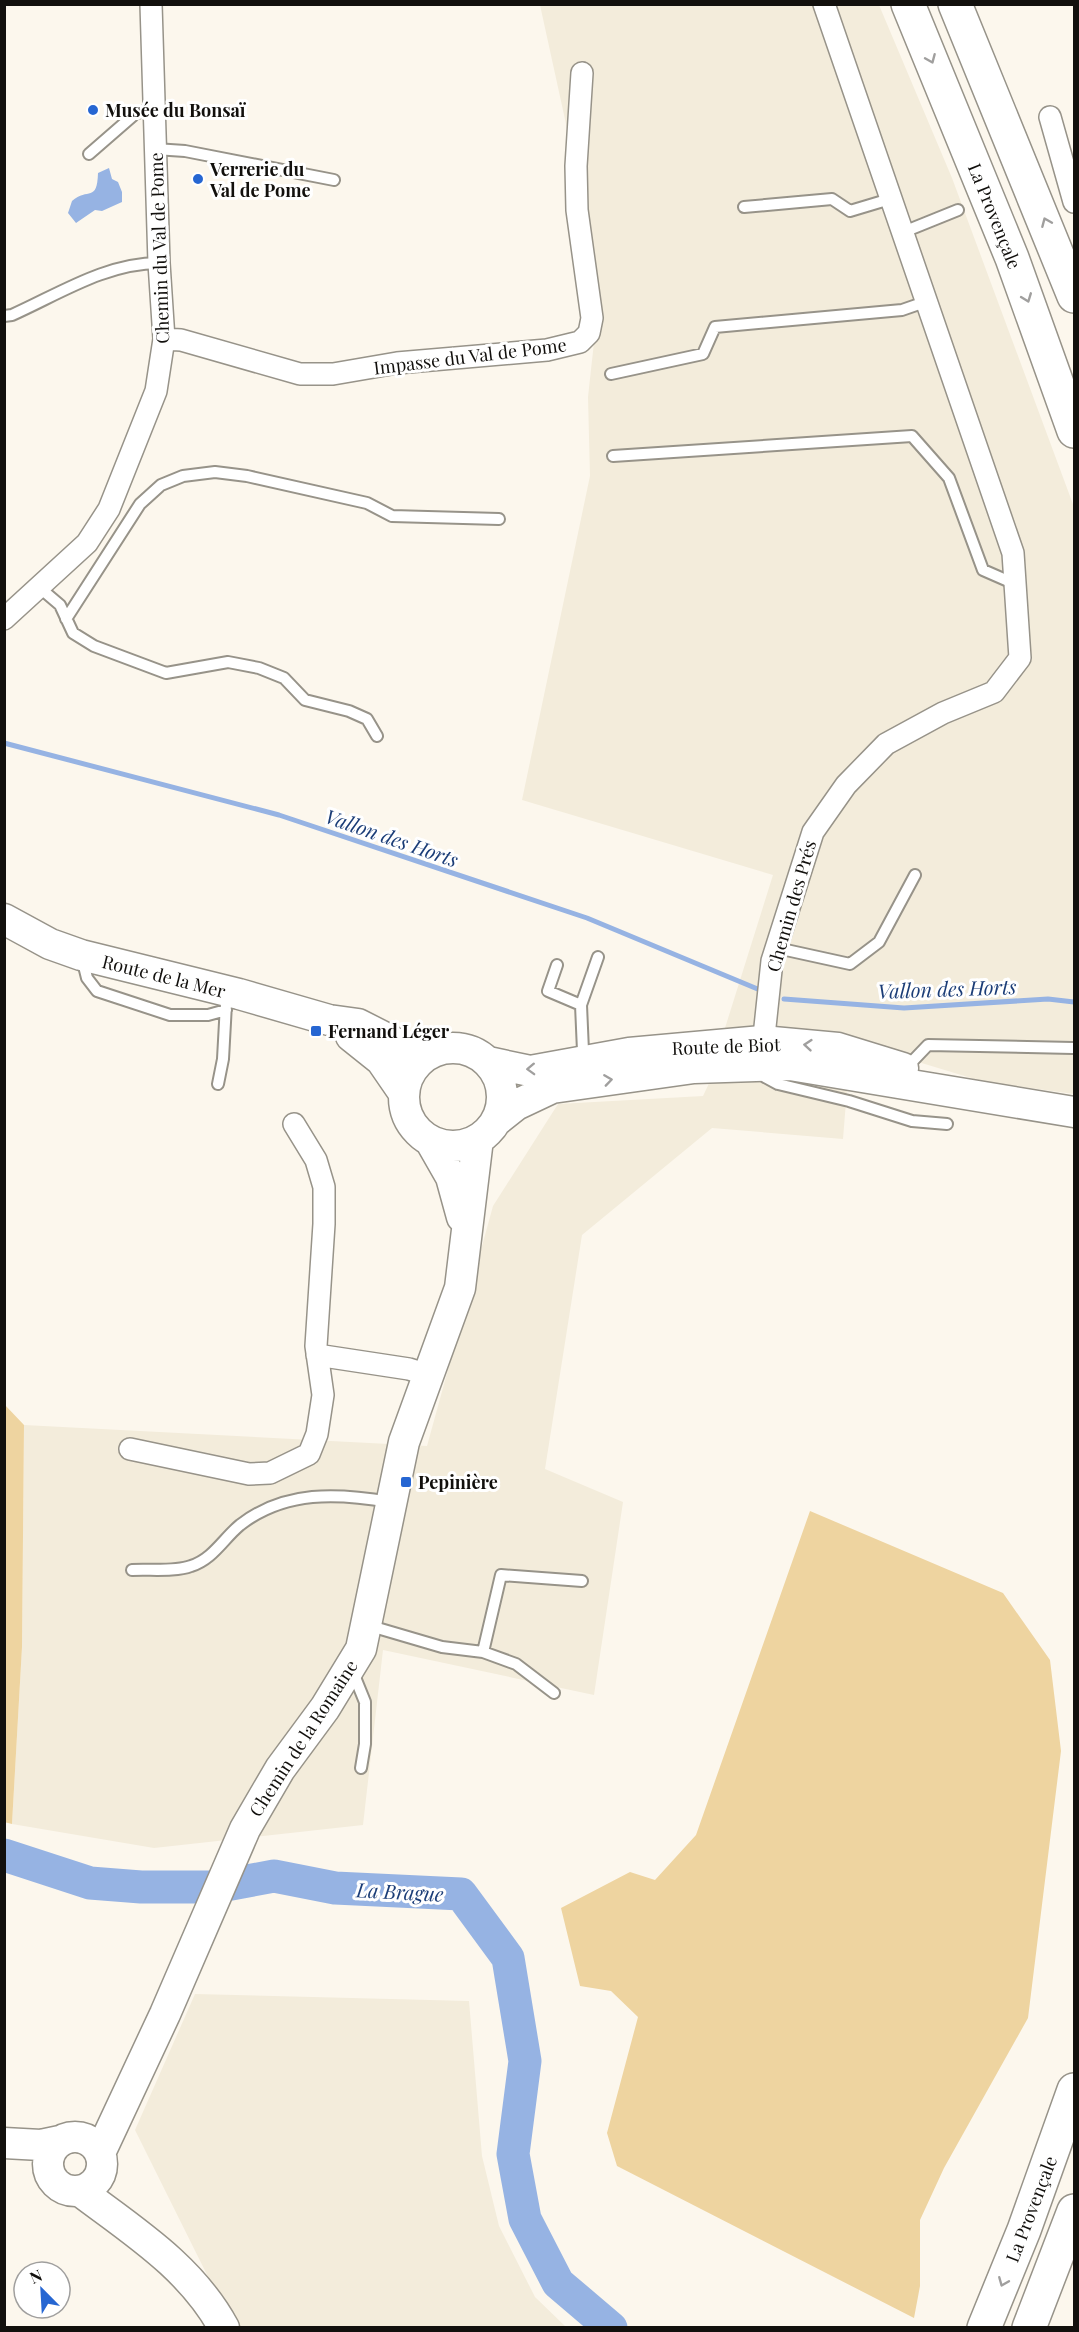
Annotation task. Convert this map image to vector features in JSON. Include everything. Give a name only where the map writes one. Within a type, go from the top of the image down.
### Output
[{"type":"highway","name":"La Provençale","points":[[908,4],[1012,258],[1074,431]]},
{"type":"highway","points":[[955,4],[1074,296]]},
{"type":"highway","name":"La Provençale","points":[[984,2328],[1024,2230],[1074,2090]]},
{"type":"highway","points":[[1029,2328],[1074,2211]]},
{"type":"main road","name":"Route de la Mer","points":[[4,919],[50,944],[81,955],[226,1000],[329,1020]]},
{"type":"main road","points":[[329,1020],[358,1024],[409,1050],[463,1049],[477,1054],[488,1062],[497,1075],[502,1090],[501,1106],[487,1130],[463,1146],[447,1146],[431,1142],[419,1133],[404,1107],[403,1092],[413,1067],[435,1051]]},
{"type":"main road","points":[[329,1020],[381,1060],[403,1092]]},
{"type":"main road","name":"Route de Biot","points":[[488,1062],[530,1071],[650,1050],[762,1053],[838,1048],[905,1069],[958,1091]]},
{"type":"main road","name":"Route de Biot","points":[[487,1130],[516,1106],[552,1088],[694,1068],[762,1053],[817,1069],[1074,1112]]},
{"type":"main road","name":"Chemin de la Romaine","points":[[94,2173],[245,1829],[280,1768],[325,1708],[361,1649],[404,1442],[460,1288],[466,1231],[487,1130]]},
{"type":"main road","name":"Chemin de la Romaine","points":[[431,1142],[452,1177],[466,1231]]},
{"type":"main road","name":"Chemin de la Romaine","points":[[67,2138],[114,2107],[129,2091]]},
{"type":"main road","points":[[67,2138],[48,2157],[48,2168],[56,2183],[72,2191],[94,2173]]},
{"type":"main road","points":[[4,2143],[40,2145],[67,2138],[90,2140],[94,2173],[135,2233],[184,2272],[199,2288],[224,2328]]},
{"type":"main road","points":[[4,2157],[48,2168]]},
{"type":"street","name":"Chemin du Val de Pome","points":[[4,619],[87,543],[109,509],[156,391],[164,339],[159,263],[151,4]]},
{"type":"street","points":[[824,4],[1013,553],[1016,585]]},
{"type":"street","name":"Impasse du Val de Pome","points":[[164,339],[181,340],[300,375],[333,375],[397,363],[548,350],[580,342],[589,333],[592,318],[577,210],[576,166],[582,73]]},
{"type":"street","points":[[1050,117],[1070,165],[1074,202]]},
{"type":"street","name":"Chemin des Prés","points":[[762,1053],[772,961],[813,832],[846,785],[886,744],[943,713],[994,692],[1020,658],[1016,585]]},
{"type":"street","points":[[130,1449],[249,1474],[270,1473],[309,1454],[317,1434],[323,1395],[315,1346],[324,1224],[324,1187],[316,1160],[294,1124]]},
{"type":"street","points":[[319,1363],[411,1384],[426,1382]]},
{"type":"lane","points":[[89,154],[135,114],[154,107]]},
{"type":"lane","points":[[155,149],[185,151],[334,180]]},
{"type":"lane","points":[[744,207],[832,199],[850,211],[890,199]]},
{"type":"lane","points":[[901,233],[958,210]]},
{"type":"lane","points":[[4,316],[12,315],[102,272],[137,263],[159,263]]},
{"type":"lane","points":[[611,374],[703,354],[715,327],[902,310],[925,302]]},
{"type":"lane","points":[[613,456],[912,436],[949,478],[983,570],[1016,585]]},
{"type":"lane","points":[[66,619],[140,504],[161,485],[183,476],[215,472],[247,476],[368,503],[392,516],[499,519]]},
{"type":"lane","points":[[40,588],[60,605],[72,633],[93,646],[166,673],[228,662],[259,668],[284,678],[305,700],[349,711],[367,719],[377,736]]},
{"type":"lane","points":[[777,948],[850,964],[879,942],[915,875]]},
{"type":"lane","points":[[552,1088],[583,1051],[581,1005],[598,957]]},
{"type":"lane","points":[[556,965],[548,991],[581,1005]]},
{"type":"lane","points":[[218,1084],[223,1059],[226,1000]]},
{"type":"lane","points":[[817,1069],[836,1066],[905,1069],[928,1045],[1073,1048]]},
{"type":"lane","points":[[762,1053],[765,1077],[778,1084],[849,1101],[912,1121],[947,1124]]},
{"type":"lane","points":[[132,1570],[190,1567],[212,1555],[223,1540],[242,1524],[298,1497],[353,1495],[391,1502]]},
{"type":"lane","points":[[483,1652],[501,1575],[582,1581]]},
{"type":"lane","points":[[366,1625],[442,1647],[483,1652],[516,1664],[554,1693]]},
{"type":"lane","points":[[351,1667],[365,1702],[365,1744],[361,1768]]},
{"type":"shaded area","points":[[540,5],[879,5],[952,178],[1074,507],[1074,1094],[981,1081],[849,1041],[725,1028],[773,875],[522,800],[590,476],[588,397],[596,324],[580,188]]},
{"type":"shaded area","points":[[712,1077],[847,1089],[843,1139],[712,1128],[582,1235],[545,1469],[623,1502],[594,1695],[383,1650],[363,1825],[154,1848],[12,1824],[22,1647],[24,1425],[427,1446],[493,1206],[558,1104],[703,1096]]},
{"type":"shaded area","points":[[5,1405],[24,1425],[22,1647],[12,1824],[4,1822]]},
{"type":"shaded area","points":[[810,1511],[1003,1593],[1050,1660],[1061,1751],[1028,2018],[944,2168],[920,2220],[920,2286],[914,2318],[617,2166],[607,2133],[638,2017],[611,1991],[580,1986],[561,1908],[630,1872],[655,1880],[696,1835]]},
{"type":"shaded area","points":[[195,1994],[469,2001],[482,2156],[499,2226],[535,2297],[566,2327],[233,2327],[135,2130]]},
{"type":"water","points":[[109,168],[112,179],[118,182],[122,192],[122,202],[102,211],[95,210],[76,223],[68,213],[72,201],[94,191],[98,173]]},
{"type":"waterway","name":"Vallon des Horts","points":[[4,743],[279,815],[587,918],[760,990]]},
{"type":"waterway","name":"Vallon des Horts","points":[[784,999],[904,1008],[1048,999],[1074,1002]]},
{"type":"waterway","name":"La Brague","points":[[4,1855],[90,1883],[141,1887],[215,1887],[274,1876],[335,1888],[461,1894],[508,1958],[525,2061],[513,2154],[525,2219],[558,2283],[611,2328]]},
{"type":"place","name":"Musée du Bonsaï","points":[[93,110]]},
{"type":"place","name":"Verrerie du Val de Pome","points":[[198,179]]},
{"type":"place","name":"Fernand Léger","points":[[316,1031]]},
{"type":"place","name":"Pepinière","points":[[406,1482]]}]
